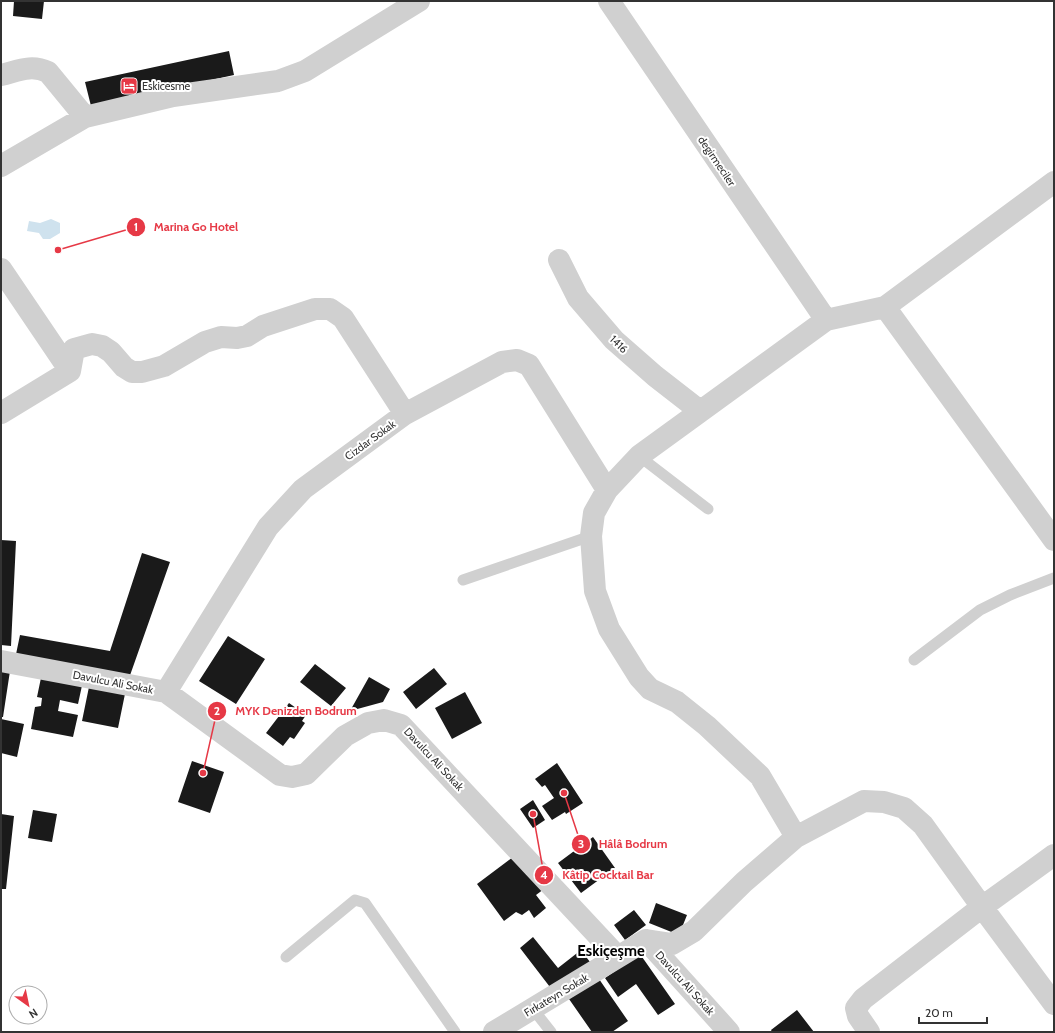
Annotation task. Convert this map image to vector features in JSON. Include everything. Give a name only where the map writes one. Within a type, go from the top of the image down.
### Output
[{"type":"street","points":[[1,166],[85,116],[173,96],[278,81],[305,71],[419,1]]},
{"type":"street","name":"degirmeciler","points":[[609,1],[826,320]]},
{"type":"street","points":[[1,75],[29,68],[39,68],[48,72],[85,116]]},
{"type":"street","points":[[796,837],[760,776],[707,726],[677,702],[650,689],[638,677],[609,629],[595,591],[590,536],[594,513],[607,490],[639,456],[826,320],[885,307],[1054,182]]},
{"type":"street","name":"1416","points":[[559,260],[578,298],[614,340],[655,376],[700,411]]},
{"type":"street","points":[[1,270],[70,371]]},
{"type":"street","points":[[885,307],[1054,540]]},
{"type":"street","points":[[1,413],[70,371],[74,349],[92,344],[102,346],[111,352],[124,367],[132,372],[142,372],[164,366],[204,342],[221,337],[237,338],[247,336],[263,326],[314,309],[330,309],[343,318],[405,414]]},
{"type":"street","name":"Cizdar Sokak","points":[[166,692],[268,527],[303,489],[405,414],[502,362],[517,360],[529,365],[607,490]]},
{"type":"street","name":"Davulcu Ali Sokak","points":[[1,661],[166,692],[280,775],[292,777],[306,774],[345,736],[368,723],[384,720],[401,724],[618,957]]},
{"type":"street","points":[[618,957],[646,940],[672,944],[694,931],[744,882],[796,837],[864,801],[884,802],[904,808],[923,825],[1054,1004]]},
{"type":"street","points":[[869,1032],[858,1016],[856,1008],[863,999],[982,907],[1054,855]]},
{"type":"street","name":"Davulcu Ali Sokak","points":[[646,940],[729,1032]]},
{"type":"street","name":"Fırkateyn Sokak","points":[[494,1032],[618,957]]},
{"type":"lane","points":[[639,456],[708,509]]},
{"type":"lane","points":[[463,580],[590,536]]},
{"type":"lane","points":[[914,660],[980,610],[1010,595],[1054,578]]},
{"type":"lane","points":[[286,957],[355,900],[365,903],[456,1032]]},
{"type":"lane","points":[[533,1009],[551,1032]]},
{"type":"water","points":[[51,219],[60,223],[60,233],[50,239],[43,239],[39,233],[27,231],[29,221],[40,223]]},
{"type":"building","points":[[14,1],[44,1],[42,19],[13,16]]},
{"type":"building","points":[[229,51],[234,75],[91,106],[85,82]]},
{"type":"building","points":[[1,540],[16,541],[11,646],[1,645]]},
{"type":"building","points":[[142,553],[170,562],[128,681],[15,659],[20,635],[110,651]]},
{"type":"building","points":[[228,636],[265,659],[236,704],[199,681]]},
{"type":"building","points":[[315,664],[346,688],[331,706],[300,682]]},
{"type":"building","points":[[434,668],[447,684],[416,709],[403,692]]},
{"type":"building","points":[[1,670],[10,671],[3,717],[1,717]]},
{"type":"building","points":[[42,673],[83,681],[78,704],[60,700],[58,711],[78,715],[73,737],[31,729],[35,707],[41,706],[42,698],[37,697]]},
{"type":"building","points":[[369,677],[390,689],[383,702],[350,711]]},
{"type":"building","points":[[90,682],[126,689],[118,728],[82,721]]},
{"type":"building","points":[[465,692],[482,723],[452,739],[435,708]]},
{"type":"building","points":[[289,703],[306,715],[302,721],[305,723],[294,739],[290,737],[283,746],[266,733]]},
{"type":"building","points":[[1,719],[24,724],[17,757],[1,753]]},
{"type":"building","points":[[192,761],[224,772],[210,813],[178,802]]},
{"type":"building","points":[[557,763],[583,803],[566,814],[565,812],[552,820],[542,806],[554,798],[545,785],[542,787],[535,779]]},
{"type":"building","points":[[533,800],[545,820],[533,828],[520,809]]},
{"type":"building","points":[[33,810],[57,814],[52,842],[28,838]]},
{"type":"building","points":[[1,814],[14,816],[6,889],[1,889]]},
{"type":"building","points":[[593,837],[615,868],[581,893],[558,863]]},
{"type":"building","points":[[517,854],[544,889],[536,895],[546,908],[534,918],[529,910],[522,915],[516,912],[504,921],[477,884]]},
{"type":"building","points":[[656,903],[687,915],[679,935],[649,923]]},
{"type":"building","points":[[634,910],[646,925],[625,940],[614,925]]},
{"type":"building","points":[[533,937],[558,968],[581,950],[590,962],[553,991],[520,948]]},
{"type":"building","points":[[640,954],[675,1004],[658,1015],[636,984],[618,997],[605,978]]},
{"type":"building","points":[[599,979],[628,1021],[612,1032],[592,1032],[569,999]]},
{"type":"building","points":[[797,1010],[814,1032],[772,1032],[771,1030]]},
{"type":"place","name":"Eskicesme","points":[[129,86]]},
{"type":"place","name":"Marina Go Hotel","points":[[58,250]]},
{"type":"place","name":"MYK Denizden Bodrum","points":[[203,773]]},
{"type":"place","name":"Hâlâ Bodrum","points":[[564,793]]},
{"type":"place","name":"Kâtip Cocktail Bar","points":[[533,814]]},
{"type":"district","name":"Eskiçeşme","points":[[611,951]]}]
